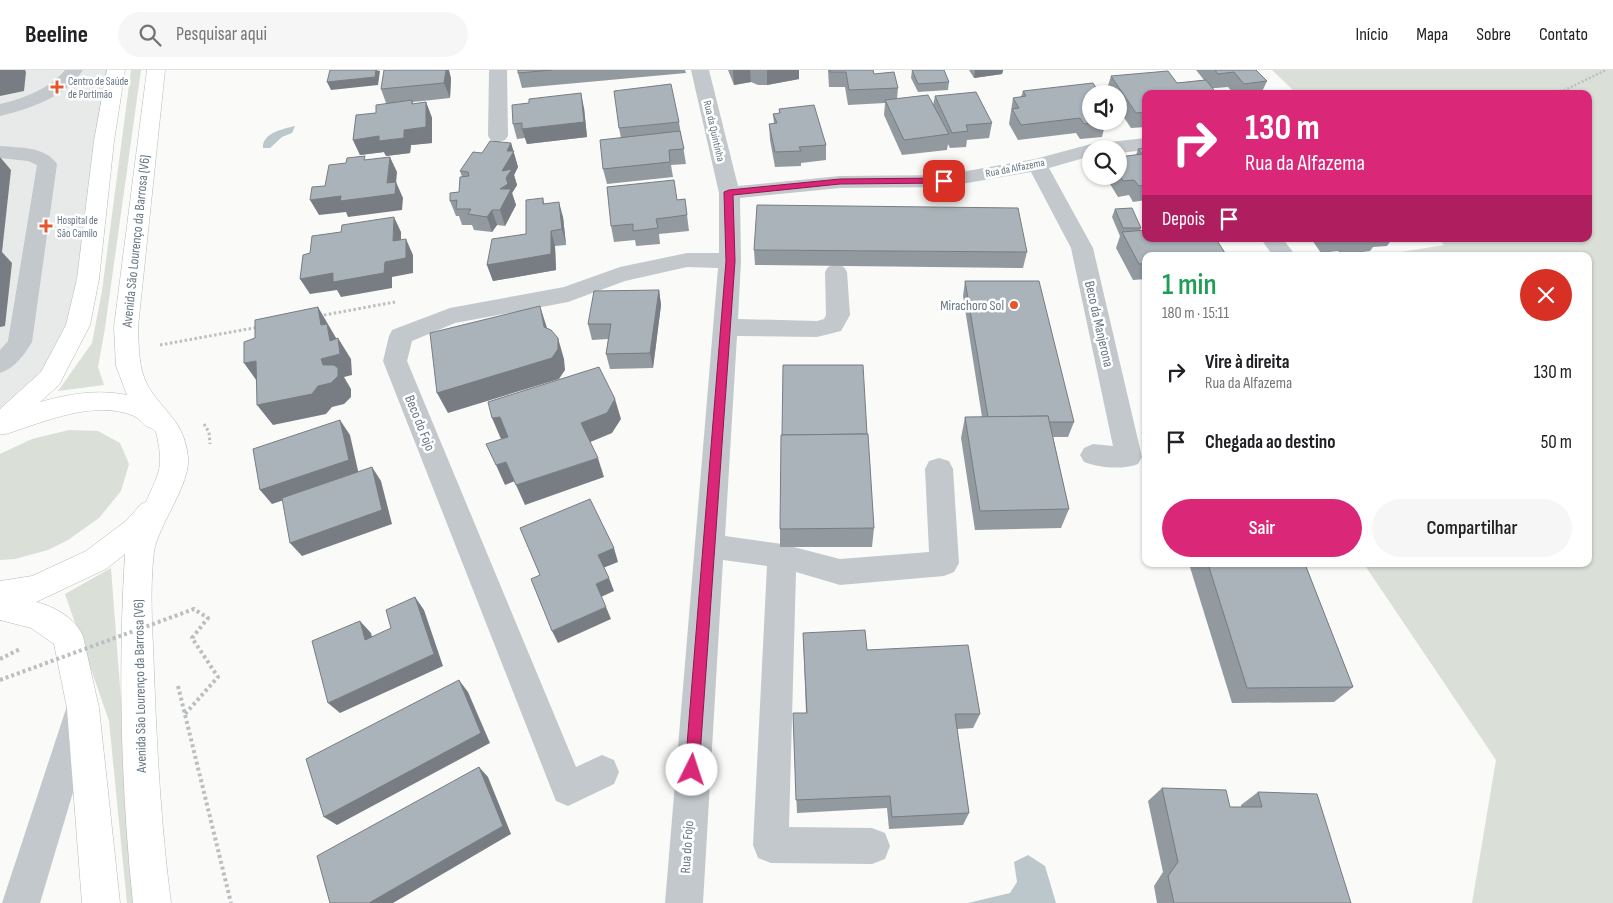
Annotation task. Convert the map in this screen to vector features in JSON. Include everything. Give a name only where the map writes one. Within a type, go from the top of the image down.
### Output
[{"type":"main road","points":[[0,426],[50,378],[78,325],[88,280],[104,141],[116,70]]},
{"type":"main road","name":"Avenida São Lourenço da Barrosa (V6)","points":[[152,903],[146,852],[137,610],[140,552],[172,474],[175,458],[168,429],[137,390],[128,366],[126,327],[156,70]]},
{"type":"main road","points":[[0,426],[67,404],[109,401],[143,408],[168,429]]},
{"type":"main road","name":"Avenida São Lourenço da Barrosa (V6)","points":[[0,594],[35,589],[96,560],[137,528],[153,508],[172,474]]},
{"type":"main road","points":[[0,607],[39,616],[68,636],[82,708],[101,903]]},
{"type":"main road","points":[[146,852],[162,903]]},
{"type":"street","points":[[0,110],[18,106],[57,86],[74,70]]},
{"type":"street","points":[[498,70],[498,136]]},
{"type":"street","name":"Rua da Quintinha","points":[[700,70],[729,192]]},
{"type":"street","points":[[1127,146],[1142,144]]},
{"type":"street","points":[[0,152],[37,156],[44,159],[47,164],[20,342],[14,352],[0,364]]},
{"type":"street","name":"Rua da Alfazema","points":[[729,192],[840,182],[944,181],[1037,165],[1082,152]]},
{"type":"street","name":"Beco da Manjerona","points":[[1037,165],[1082,248],[1129,457],[1093,455]]},
{"type":"street","name":"Rua do Fojo","points":[[684,903],[730,261],[729,192]]},
{"type":"street","points":[[1274,242],[1282,252]]},
{"type":"street","name":"Beco do Fojo","points":[[602,772],[568,789],[395,361],[401,336],[450,316],[568,294],[620,275],[687,260],[730,261]]},
{"type":"street","points":[[725,327],[817,329],[833,325],[838,314],[836,272]]},
{"type":"street","points":[[709,546],[782,556],[840,572],[944,563],[939,469]]},
{"type":"street","points":[[782,556],[771,845],[872,846]]},
{"type":"street","points":[[21,903],[82,708]]},
{"type":"path","points":[[1565,90],[1606,70]]},
{"type":"path","points":[[310,318],[395,302]]},
{"type":"path","points":[[158,345],[262,326]]},
{"type":"path","points":[[0,680],[194,609],[208,618],[192,638],[218,678],[185,714]]},
{"type":"path","points":[[0,660],[23,647]]},
{"type":"shaded area","name":"Hospital de São Camilo","points":[[0,70],[117,70],[78,325],[0,427]]},
{"type":"shaded area","points":[[131,70],[141,70],[98,367],[104,385],[58,391],[92,343],[102,291]]},
{"type":"shaded area","points":[[1272,70],[1613,70],[1613,903],[1472,903],[1496,760],[1366,567],[1592,567],[1592,252],[1401,252],[1444,245],[1442,242],[1592,242],[1592,90],[1293,90]]},
{"type":"shaded area","points":[[295,126],[292,133],[282,137],[270,148],[263,148],[266,139],[270,135],[279,130]]},
{"type":"shaded area","points":[[69,430],[98,431],[120,443],[129,464],[121,491],[99,518],[68,540],[48,550],[15,559],[0,560],[0,454],[32,439]]},
{"type":"shaded area","points":[[111,568],[123,726],[140,903],[127,903],[109,721],[65,594]]},
{"type":"shaded area","points":[[1028,855],[1045,866],[1056,903],[968,903],[1010,893],[1017,882],[1014,862]]},
{"type":"building","points":[[330,70],[376,70],[375,77],[327,82]]},
{"type":"building","points":[[384,70],[446,70],[444,83],[381,89]]},
{"type":"building","points":[[518,70],[552,70],[518,73]]},
{"type":"building","points":[[830,70],[873,70],[874,74],[894,72],[898,88],[849,90],[846,72],[830,72]]},
{"type":"building","points":[[912,70],[944,70],[949,82],[918,84]]},
{"type":"building","points":[[1215,70],[1256,70],[1267,81],[1244,84],[1234,72],[1218,74]]},
{"type":"building","points":[[1168,71],[1177,83],[1206,80],[1214,90],[1142,90],[1142,112],[1136,113],[1127,100],[1127,85],[1117,85],[1111,76]]},
{"type":"building","points":[[1093,83],[1094,85],[1082,85],[1082,121],[1080,118],[1021,125],[1012,109],[1019,108],[1013,98],[1026,96],[1023,91]]},
{"type":"building","points":[[671,84],[679,122],[619,128],[614,91]]},
{"type":"building","points":[[976,92],[992,123],[966,125],[968,131],[952,133],[935,96]]},
{"type":"building","points":[[581,93],[584,122],[522,129],[522,123],[513,124],[512,105],[529,103],[529,99]]},
{"type":"building","points":[[928,95],[949,134],[904,140],[885,100]]},
{"type":"building","points":[[412,100],[412,104],[426,102],[426,127],[404,130],[404,138],[379,141],[379,136],[353,140],[356,115],[376,113],[376,105]]},
{"type":"building","points":[[814,105],[826,145],[799,147],[801,151],[775,152],[769,124],[777,123],[773,114],[780,113],[779,109]]},
{"type":"building","points":[[680,131],[684,149],[669,150],[670,162],[603,169],[600,140]]},
{"type":"building","points":[[490,141],[511,143],[507,151],[514,151],[502,171],[512,169],[506,178],[508,184],[500,189],[511,189],[500,210],[492,210],[487,217],[468,214],[471,209],[456,209],[457,200],[450,201],[450,193],[459,192],[460,177],[469,176],[468,172],[460,171],[473,152],[482,153]]},
{"type":"building","points":[[1142,154],[1142,186],[1139,186],[1134,180],[1127,181],[1127,156]]},
{"type":"building","points":[[365,156],[364,160],[390,157],[387,183],[396,182],[395,194],[340,201],[341,196],[310,200],[312,187],[325,186],[329,165],[346,163],[347,158]]},
{"type":"building","points":[[674,180],[677,200],[685,199],[687,215],[656,219],[658,228],[633,231],[633,224],[611,226],[607,187]]},
{"type":"building","points":[[543,198],[543,204],[559,202],[562,229],[551,231],[551,254],[487,265],[492,239],[526,234],[526,200]]},
{"type":"building","points":[[757,205],[1018,208],[1027,252],[754,250]]},
{"type":"building","points":[[1132,208],[1141,228],[1123,228],[1115,209]]},
{"type":"building","points":[[394,217],[393,241],[406,239],[406,258],[385,262],[384,273],[333,282],[333,273],[300,279],[303,255],[310,253],[312,236],[341,232],[342,225]]},
{"type":"building","points":[[1142,230],[1142,242],[1218,242],[1224,252],[1142,252],[1142,264],[1139,264],[1122,232]]},
{"type":"building","points":[[965,281],[1039,281],[1074,422],[1049,422],[1048,416],[988,417]]},
{"type":"building","points":[[659,290],[650,353],[606,354],[611,324],[588,324],[594,291]]},
{"type":"building","points":[[540,306],[544,327],[551,330],[558,338],[558,349],[552,358],[437,393],[430,333]]},
{"type":"building","points":[[318,307],[321,325],[327,324],[330,341],[338,338],[340,354],[321,359],[323,365],[334,365],[338,368],[338,376],[331,383],[318,386],[312,394],[257,405],[256,361],[244,363],[244,342],[255,338],[255,320]]},
{"type":"building","points":[[783,365],[863,365],[867,434],[782,435]]},
{"type":"building","points":[[599,367],[615,399],[607,413],[581,423],[598,458],[516,485],[506,462],[496,465],[486,444],[508,437],[500,417],[492,418],[488,402]]},
{"type":"building","points":[[1048,416],[1069,509],[980,511],[965,417]]},
{"type":"building","points":[[340,420],[349,460],[260,490],[253,449]]},
{"type":"building","points":[[868,434],[874,528],[780,529],[781,435]]},
{"type":"building","points":[[372,467],[382,510],[290,543],[282,498]]},
{"type":"building","points":[[590,499],[614,548],[598,555],[609,578],[596,584],[606,607],[552,631],[531,579],[540,575],[520,528]]},
{"type":"building","points":[[1209,567],[1306,567],[1353,687],[1247,688]]},
{"type":"building","points":[[415,597],[434,654],[328,703],[312,641],[360,621],[365,640],[391,628],[386,610]]},
{"type":"building","points":[[865,630],[867,650],[968,645],[980,714],[955,714],[969,813],[892,817],[890,796],[796,800],[793,713],[807,713],[803,633]]},
{"type":"building","points":[[459,680],[481,733],[324,817],[306,759]]},
{"type":"building","points":[[479,767],[503,826],[369,903],[330,903],[317,856]]},
{"type":"building","points":[[1162,788],[1226,790],[1230,807],[1262,807],[1258,792],[1317,794],[1351,903],[1174,903],[1168,876],[1178,862]]},
{"type":"place","name":"Centro de Saúde de Portimão","points":[[57,87]]},
{"type":"place","name":"Hospital de São Camilo","points":[[46,226]]},
{"type":"place","name":"Mirachoro Sol","points":[[1014,305]]},
{"type":"route","points":[[692,770],[730,261],[729,192],[840,182],[944,181]]}]
